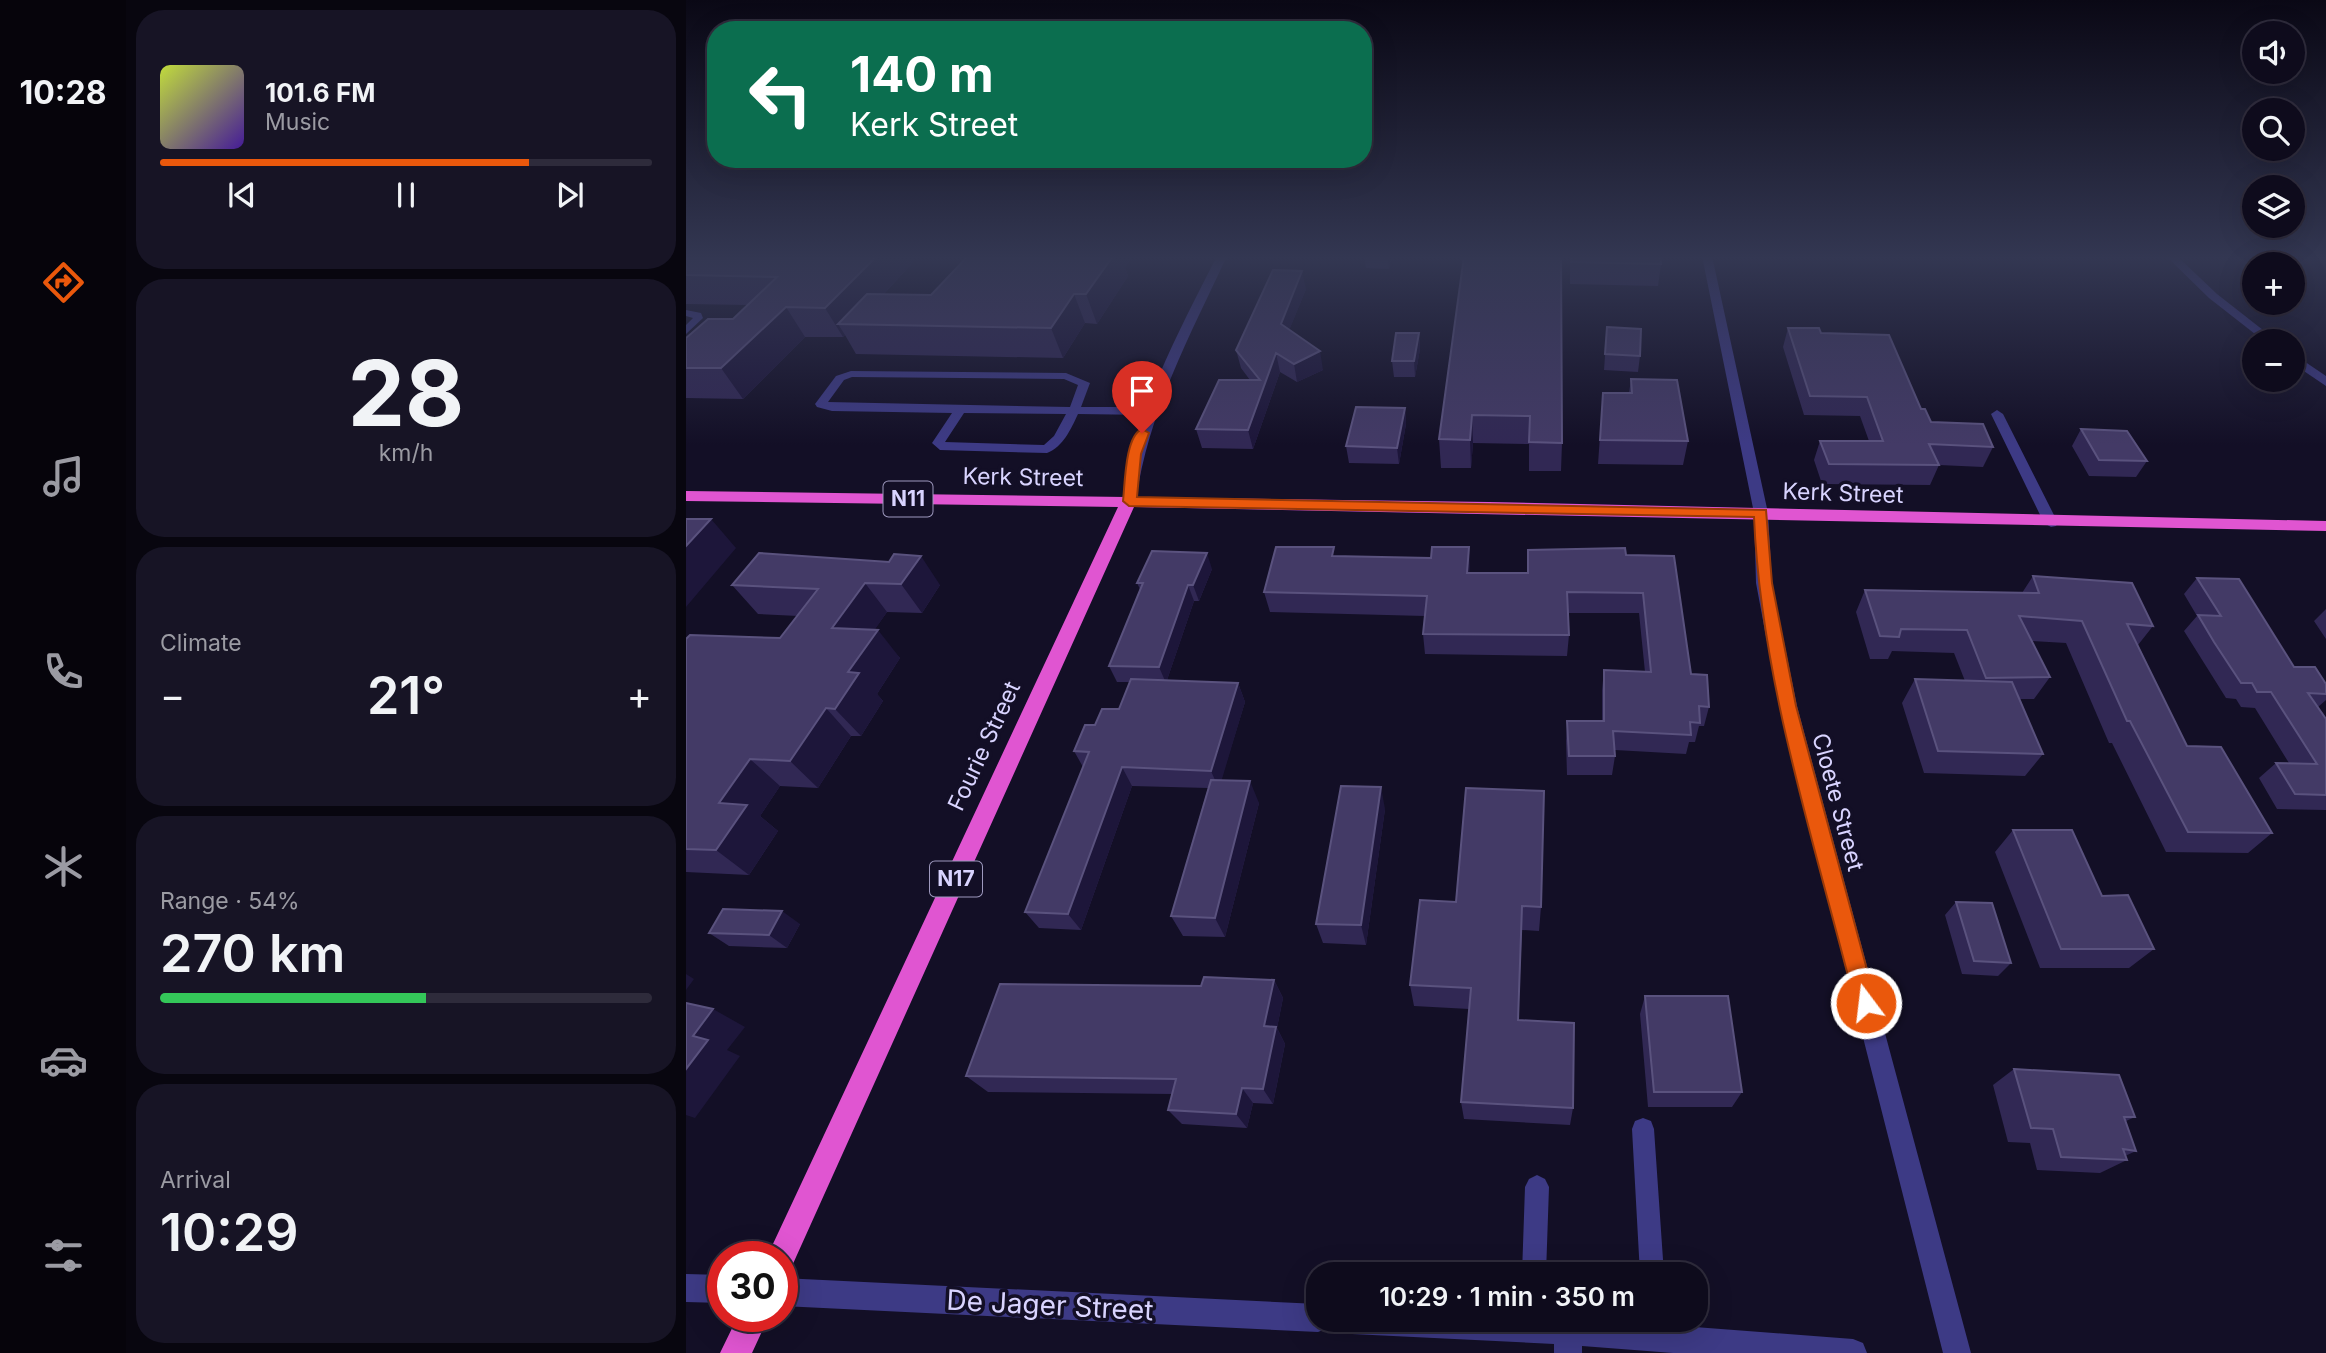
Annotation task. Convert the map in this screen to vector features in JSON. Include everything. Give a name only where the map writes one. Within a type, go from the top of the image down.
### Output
[{"type":"highway","name":"Kerk Street","points":[[686,496],[1129,501],[1761,513],[2051,523],[2326,526]]},
{"type":"highway","name":"Fourie Street","points":[[789,1241],[1129,501]]},
{"type":"highway","points":[[736,1353],[746,1332]]},
{"type":"street","name":"Fourie Street","points":[[1129,501],[1134,454],[1150,411],[1193,319]]},
{"type":"street","name":"Cloete Street","points":[[1720,319],[1761,513],[1764,583],[1788,706],[1957,1353]]},
{"type":"street","points":[[2305,367],[2326,382]]},
{"type":"street","points":[[686,1288],[707,1289]]},
{"type":"street","name":"De Jager Street","points":[[798,1293],[1306,1317]]},
{"type":"street","points":[[1548,1332],[1569,1343],[1637,1332]]},
{"type":"street","points":[[1680,1332],[1853,1353]]},
{"type":"lane","points":[[961,409],[938,443],[940,446],[1047,449],[1056,444],[1073,411],[1084,383],[1066,376],[851,374],[840,378],[821,404],[826,407],[961,409],[1073,411],[1150,411]]},
{"type":"lane","points":[[1997,414],[2051,523]]},
{"type":"lane","points":[[1643,1129],[1651,1262]]},
{"type":"lane","points":[[1534,1262],[1537,1187]]},
{"type":"building","points":[[708,319],[773,319],[721,368],[686,368],[686,338]]},
{"type":"building","points":[[843,319],[1057,319],[1051,328],[838,324]]},
{"type":"building","points":[[1250,319],[1283,319],[1281,324],[1320,351],[1294,364],[1276,353],[1248,430],[1196,429],[1219,380],[1260,380],[1236,350]]},
{"type":"building","points":[[1455,319],[1561,319],[1562,443],[1529,442],[1530,416],[1472,415],[1470,440],[1439,439]]},
{"type":"building","points":[[1607,327],[1641,329],[1640,356],[1605,354]]},
{"type":"building","points":[[1788,328],[1819,328],[1821,333],[1889,335],[1921,409],[1925,409],[1931,422],[1983,424],[1993,447],[1929,444],[1939,465],[1829,464],[1820,441],[1883,441],[1867,397],[1810,396]]},
{"type":"building","points":[[1396,333],[1419,333],[1414,361],[1392,361]]},
{"type":"building","points":[[1631,379],[1677,380],[1688,441],[1600,440],[1603,393],[1632,393]]},
{"type":"building","points":[[1356,407],[1405,408],[1397,448],[1346,446]]},
{"type":"building","points":[[2081,429],[2127,431],[2147,461],[2099,460]]},
{"type":"building","points":[[686,519],[711,519],[686,546]]},
{"type":"building","points":[[1276,547],[1334,547],[1332,556],[1431,558],[1432,547],[1469,547],[1467,573],[1528,573],[1528,550],[1625,548],[1626,555],[1674,556],[1691,674],[1707,675],[1709,707],[1699,706],[1700,723],[1690,722],[1691,735],[1613,731],[1615,756],[1569,756],[1567,721],[1604,721],[1604,670],[1651,672],[1643,593],[1567,592],[1569,635],[1423,634],[1427,596],[1264,592]]},
{"type":"building","points":[[1152,551],[1207,553],[1193,585],[1188,585],[1159,667],[1109,666],[1143,583],[1137,583]]},
{"type":"building","points":[[759,553],[889,562],[894,554],[921,556],[901,584],[865,583],[832,628],[878,630],[848,672],[859,673],[835,709],[826,708],[790,761],[750,759],[719,803],[747,805],[716,850],[686,849],[686,639],[690,635],[780,638],[818,589],[732,585]]},
{"type":"building","points":[[2033,576],[2132,583],[2153,626],[2127,624],[2187,746],[2221,747],[2272,833],[2188,832],[2130,721],[2127,721],[2082,621],[2019,616],[2050,677],[1986,678],[1967,630],[1901,629],[1899,637],[1880,636],[1865,590],[2039,593]]},
{"type":"building","points":[[2197,578],[2239,579],[2294,667],[2315,667],[2326,684],[2326,694],[2308,693],[2326,719],[2326,795],[2295,794],[2276,763],[2317,764],[2271,692],[2257,692],[2252,683],[2241,683],[2214,642],[2198,615],[2221,616]]},
{"type":"building","points":[[1131,679],[1238,683],[1211,771],[1122,767],[1068,914],[1025,912],[1089,752],[1074,751],[1085,725],[1095,725],[1102,709],[1119,709]]},
{"type":"building","points":[[1915,679],[2012,682],[2043,754],[1938,751]]},
{"type":"building","points":[[1211,780],[1250,781],[1215,918],[1171,916]]},
{"type":"building","points":[[1341,786],[1381,787],[1361,925],[1316,924]]},
{"type":"building","points":[[1466,788],[1544,791],[1541,907],[1522,906],[1518,1020],[1574,1023],[1573,1108],[1461,1102],[1471,988],[1410,985],[1420,900],[1456,902]]},
{"type":"building","points":[[2013,830],[2072,830],[2102,896],[2128,895],[2154,949],[2061,949]]},
{"type":"building","points":[[1956,902],[1992,903],[2011,963],[1974,961]]},
{"type":"building","points":[[723,909],[782,911],[769,935],[709,933]]},
{"type":"building","points":[[1204,977],[1274,980],[1264,1026],[1276,1027],[1263,1089],[1242,1088],[1236,1114],[1168,1110],[1176,1079],[966,1076],[1000,984],[1201,986]]},
{"type":"building","points":[[1645,996],[1728,996],[1742,1092],[1654,1092]]},
{"type":"building","points":[[686,1003],[713,1009],[693,1036],[708,1040],[686,1069]]},
{"type":"building","points":[[2014,1069],[2119,1075],[2135,1117],[2124,1117],[2136,1151],[2123,1149],[2127,1160],[2061,1157],[2053,1129],[2031,1128]]},
{"type":"route","points":[[1142,433],[1134,454],[1129,501],[1761,513],[1764,583],[1788,706],[1866,1003]]}]
